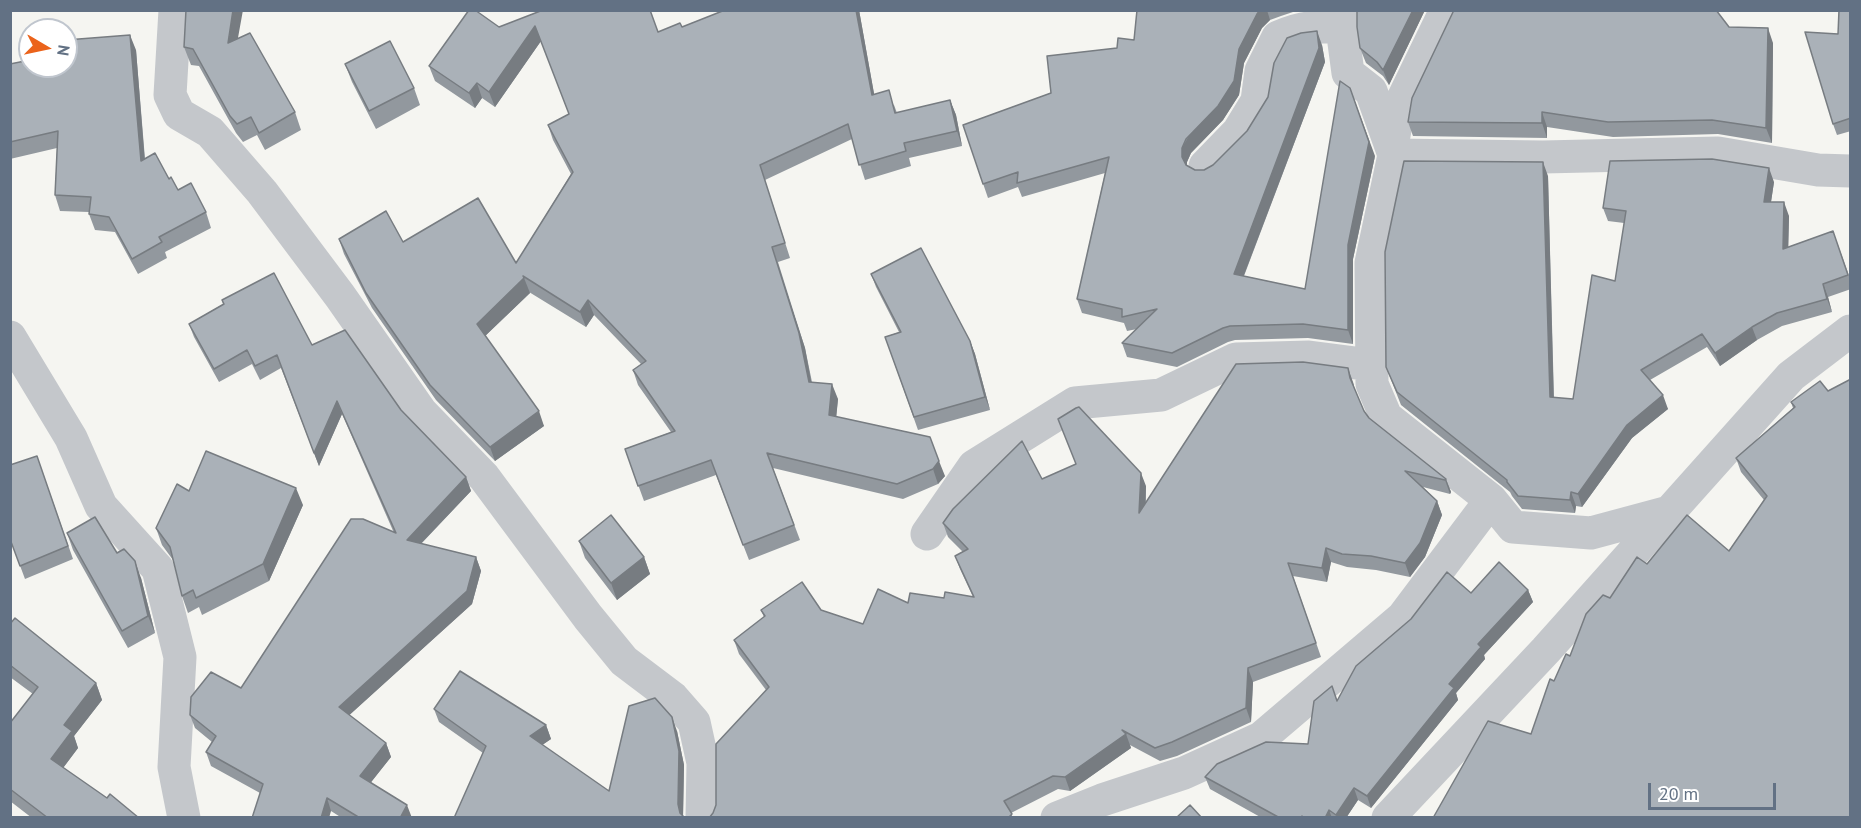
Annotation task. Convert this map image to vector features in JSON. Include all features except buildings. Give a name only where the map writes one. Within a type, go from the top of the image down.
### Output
[{"type":"street","points":[[175,10],[170,95],[179,114],[210,132],[262,192],[340,296],[421,412],[484,477],[588,617],[624,661],[673,698],[694,722],[703,763],[702,818]]},
{"type":"street","points":[[1446,10],[1399,107],[1393,152],[1371,263],[1372,384],[1386,417],[1491,500],[1514,527],[1591,533],[1669,512]]},
{"type":"street","points":[[1205,166],[1238,132],[1257,102],[1261,71],[1278,37],[1297,29],[1344,19],[1348,73],[1371,91],[1393,152]]},
{"type":"street","points":[[1393,152],[1544,157],[1718,153],[1818,170],[1851,171]]},
{"type":"street","points":[[1388,818],[1546,650],[1791,376],[1851,331]]},
{"type":"street","points":[[10,337],[71,438],[101,506],[158,569],[180,657],[174,767],[184,818]]},
{"type":"street","points":[[927,534],[974,466],[1074,403],[1161,395],[1236,359],[1309,357],[1371,364]]},
{"type":"street","points":[[1057,818],[1102,800],[1184,773],[1261,738],[1403,616],[1491,500]]}]
